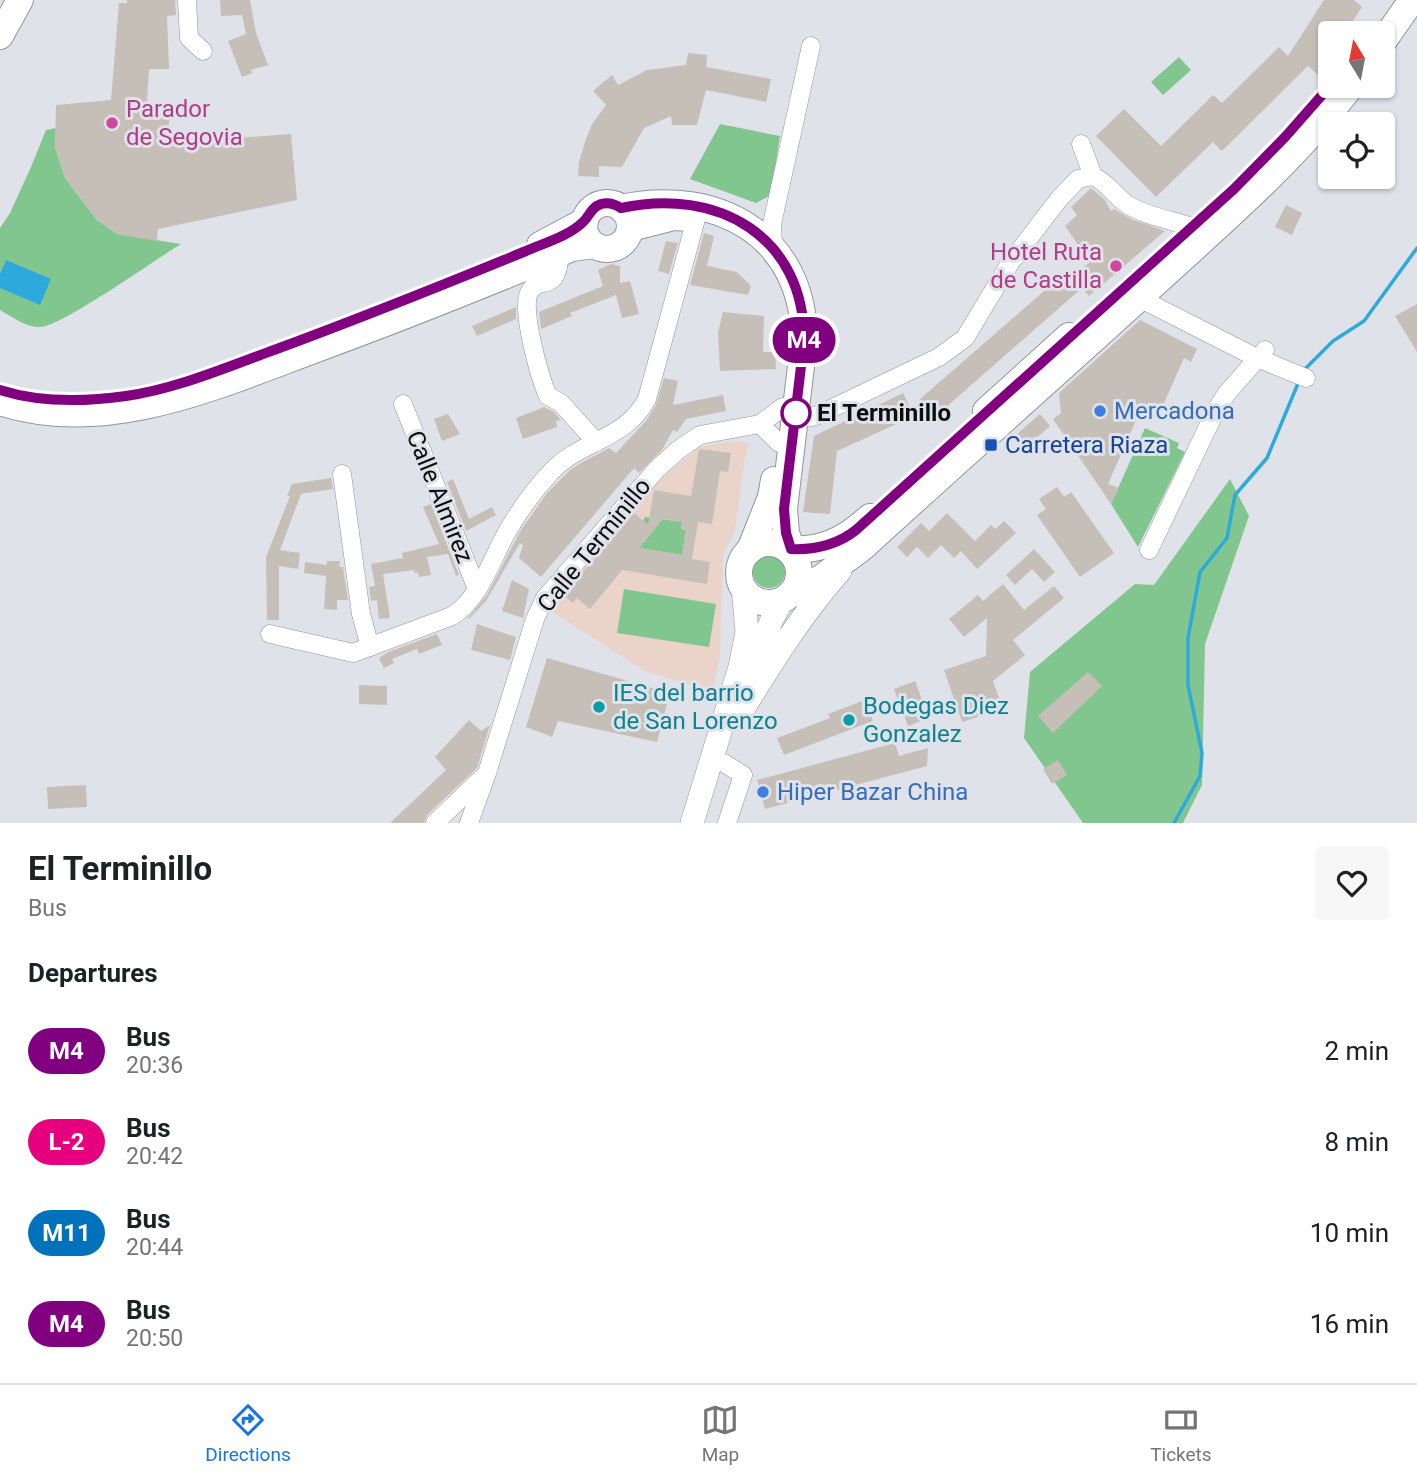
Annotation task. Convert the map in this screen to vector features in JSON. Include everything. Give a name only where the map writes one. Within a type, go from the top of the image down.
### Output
[{"type":"highway","points":[[0,9],[5,0]]},
{"type":"highway","points":[[0,36],[20,0]]},
{"type":"highway","points":[[1377,21],[1391,0]]},
{"type":"highway","points":[[1395,24],[1412,0]]},
{"type":"highway","points":[[626,218],[672,202],[722,211],[745,223],[773,247],[798,291],[804,323],[789,412],[779,443],[771,497],[739,570],[743,587],[752,598],[770,603],[821,578],[857,540],[1278,145],[1319,98]]},
{"type":"highway","points":[[750,550],[768,543],[790,551],[857,540],[1139,298],[1268,180],[1341,98]]},
{"type":"highway","points":[[614,204],[626,218],[625,241],[614,248],[607,249],[589,233],[588,214],[599,205],[614,204]]},
{"type":"highway","points":[[626,218],[696,219],[722,226],[752,246],[781,286],[791,326],[784,509],[790,551],[799,575],[794,589],[785,597]]},
{"type":"highway","points":[[0,402],[45,413],[74,415],[127,410],[160,402],[234,379],[367,331],[572,248],[589,233]]},
{"type":"highway","points":[[0,390],[27,398],[68,401],[128,396],[173,384],[354,320],[563,235],[589,233]]},
{"type":"highway","points":[[784,509],[801,527],[818,536],[857,540]]},
{"type":"main road","points":[[742,711],[780,648],[857,540]]},
{"type":"main road","points":[[692,823],[740,667],[747,632],[743,587]]},
{"type":"main road","points":[[705,823],[765,636],[785,597]]},
{"type":"street","points":[[187,0],[189,38],[203,51]]},
{"type":"street","points":[[773,247],[772,230],[811,46]]},
{"type":"street","points":[[1081,144],[1093,176]]},
{"type":"street","points":[[789,412],[814,416],[950,351],[975,325],[1010,262],[1078,179],[1093,176],[1103,181],[1131,207],[1192,227]]},
{"type":"street","points":[[745,223],[765,217],[776,210]]},
{"type":"street","points":[[270,634],[346,652],[370,648],[452,616],[460,610],[477,589],[523,506],[543,481],[564,460],[628,424],[641,410],[647,399],[696,219]]},
{"type":"street","points":[[560,253],[555,276],[548,283],[534,286],[528,292],[526,303],[531,341],[548,396],[561,403],[596,442]]},
{"type":"street","points":[[1139,298],[1261,354],[1286,370],[1306,378]]},
{"type":"street","points":[[1149,550],[1216,411],[1227,393],[1261,354]]},
{"type":"street","name":"Calle Almirez","points":[[404,404],[477,589]]},
{"type":"street","name":"Calle Terminillo","points":[[469,823],[535,619],[545,598],[656,470],[678,450],[699,435],[760,425],[789,412]]},
{"type":"street","points":[[760,425],[779,443]]},
{"type":"street","points":[[342,474],[361,614],[370,648]]},
{"type":"street","points":[[724,763],[743,775],[727,823]]},
{"type":"street","points":[[435,823],[487,774]]},
{"type":"shaded area","points":[[733,441],[749,443],[735,530],[723,555],[720,656],[714,685],[699,688],[645,671],[549,610],[648,489],[699,447]]},
{"type":"green space","points":[[1179,57],[1191,70],[1163,95],[1151,82]]},
{"type":"green space","points":[[720,124],[780,136],[771,195],[756,203],[690,179]]},
{"type":"green space","points":[[56,128],[55,147],[65,178],[97,220],[117,234],[181,244],[67,316],[51,324],[35,327],[0,310],[0,228],[10,213],[46,130]]},
{"type":"green space","points":[[1145,428],[1179,443],[1177,448],[1185,452],[1138,547],[1111,504]]},
{"type":"green space","points":[[1230,479],[1249,516],[1205,644],[1202,785],[1183,823],[1083,823],[1024,738],[1030,672],[1135,584],[1154,585]]},
{"type":"green space","points":[[645,517],[682,522],[681,529],[686,530],[682,555],[639,548],[654,530],[643,521]]},
{"type":"green space","points":[[769,556],[780,561],[785,572],[780,583],[769,588],[758,583],[753,572],[758,561]]},
{"type":"green space","points":[[624,589],[716,604],[709,647],[617,633]]},
{"type":"water","points":[[6,260],[51,279],[40,305],[0,288],[0,274]]},
{"type":"building","name":"Parador de Segovia","points":[[127,0],[175,0],[176,15],[167,16],[169,69],[149,69],[146,119],[169,118],[168,143],[291,134],[297,200],[158,229],[157,241],[117,234],[97,220],[65,178],[55,147],[56,105],[111,100],[119,3],[127,3]]},
{"type":"building","points":[[220,0],[250,0],[256,33],[268,65],[251,70],[252,73],[242,77],[228,41],[246,34],[242,15],[221,16]]},
{"type":"building","points":[[1324,0],[1354,0],[1362,7],[1353,21],[1318,21],[1318,75],[1308,66],[1222,151],[1213,142],[1156,197],[1096,136],[1124,109],[1161,146],[1213,95],[1222,103],[1279,47],[1288,56]]},
{"type":"building","points":[[688,53],[707,55],[706,67],[771,79],[766,102],[706,90],[697,125],[672,125],[671,116],[644,128],[622,167],[599,166],[599,177],[578,176],[579,162],[592,124],[606,105],[593,91],[612,75],[618,85],[647,70],[686,65]]},
{"type":"building","points":[[1091,188],[1105,200],[1111,211],[1114,209],[1131,219],[1165,231],[1089,296],[1082,288],[936,416],[920,399],[1059,278],[1064,284],[1090,262],[1065,226],[1077,215],[1071,207]]},
{"type":"building","points":[[1286,205],[1302,213],[1292,235],[1275,227]]},
{"type":"building","points":[[704,233],[714,236],[707,266],[737,272],[751,286],[748,295],[690,285]]},
{"type":"building","points":[[666,241],[678,243],[669,274],[658,271]]},
{"type":"building","points":[[611,264],[620,266],[620,283],[630,281],[639,314],[622,318],[616,295],[570,313],[572,316],[541,329],[539,312],[603,286],[598,270]]},
{"type":"building","points":[[1417,304],[1417,352],[1395,316]]},
{"type":"building","points":[[516,307],[516,319],[477,336],[472,326]]},
{"type":"building","points":[[723,312],[764,316],[763,352],[775,352],[776,369],[720,371],[718,332]]},
{"type":"building","name":"Mercadona","points":[[1140,320],[1197,349],[1191,362],[1184,358],[1161,410],[1143,404],[1108,484],[1119,488],[1111,504],[1053,419],[1061,413],[1059,393]]},
{"type":"building","points":[[664,378],[678,381],[673,405],[723,395],[726,411],[686,419],[677,432],[673,430],[662,450],[639,473],[634,468],[541,577],[519,558],[523,545],[520,543],[486,601],[469,619],[487,595],[521,530],[547,493],[581,463],[609,448],[616,453],[646,421],[656,405]]},
{"type":"building","points":[[903,393],[914,416],[837,451],[830,514],[803,512],[814,436]]},
{"type":"building","points":[[544,407],[554,412],[561,420],[556,421],[557,427],[523,439],[516,418]]},
{"type":"building","points":[[448,414],[460,434],[442,441],[434,419]]},
{"type":"building","points":[[1040,414],[1050,426],[1026,447],[1016,435]]},
{"type":"building","points":[[699,449],[731,453],[728,472],[720,471],[712,524],[698,522],[692,559],[710,562],[707,584],[622,570],[590,609],[577,598],[573,603],[563,595],[634,513],[648,525],[654,490],[691,496]],"holes":[[[663,519],[682,522],[681,529],[686,530],[682,555],[639,548]]]},
{"type":"building","points":[[331,478],[333,489],[301,494],[280,550],[300,553],[298,569],[279,566],[279,620],[267,620],[266,557],[290,496],[287,496],[292,484]]},
{"type":"building","points":[[453,479],[469,519],[492,507],[496,515],[466,531],[447,482]]},
{"type":"building","points":[[1057,487],[1064,497],[1071,492],[1114,553],[1080,577],[1037,515],[1046,509],[1039,499]]},
{"type":"building","points":[[431,504],[459,575],[456,576],[448,554],[427,557],[431,575],[419,577],[414,570],[383,574],[390,618],[379,619],[377,600],[371,601],[369,587],[375,586],[371,564],[403,558],[402,553],[439,544],[423,507]]},
{"type":"building","points":[[947,513],[975,541],[991,525],[995,529],[1004,521],[1016,533],[977,569],[961,551],[954,558],[941,545],[928,558],[917,547],[907,557],[897,547],[921,523],[929,531]]},
{"type":"building","points":[[1034,549],[1055,572],[1044,582],[1032,569],[1015,585],[1006,575]]},
{"type":"building","points":[[327,561],[340,561],[339,567],[343,567],[348,600],[337,600],[337,610],[324,609],[326,576],[304,573],[305,562],[327,565]]},
{"type":"building","points":[[512,580],[529,589],[523,618],[502,611]]},
{"type":"building","points":[[1003,584],[1024,610],[1054,586],[1064,598],[1013,640],[1025,655],[993,681],[1003,709],[962,722],[944,670],[986,656],[987,618],[964,637],[949,619],[978,595],[983,601]]},
{"type":"building","points":[[477,624],[516,637],[510,660],[471,650]]},
{"type":"building","points":[[437,634],[442,645],[419,654],[417,649],[392,659],[394,663],[384,668],[379,658],[388,652]]},
{"type":"building","name":"IES del barrio de San Lorenzo","points":[[547,658],[670,693],[657,742],[558,721],[552,737],[526,727]]},
{"type":"building","points":[[1088,672],[1102,686],[1053,733],[1038,716]]},
{"type":"building","points":[[915,681],[929,718],[908,726],[894,689]]},
{"type":"building","points":[[359,685],[387,686],[387,705],[359,704]]},
{"type":"building","name":"Bodegas Diez Gonzalez","points":[[865,700],[873,721],[784,755],[777,738],[830,718],[828,714]]},
{"type":"building","points":[[469,720],[481,731],[490,725],[477,768],[427,815],[424,823],[390,823],[446,770],[435,757]]},
{"type":"building","points":[[895,743],[899,756],[928,748],[927,766],[765,809],[757,780]]},
{"type":"building","points":[[1058,760],[1067,775],[1052,784],[1043,769]]},
{"type":"building","points":[[86,785],[87,807],[48,809],[47,787]]},
{"type":"waterway","points":[[1303,371],[1333,341],[1364,321],[1417,248]]},
{"type":"waterway","points":[[1174,823],[1200,776],[1202,753],[1188,685],[1188,638],[1200,572],[1227,538],[1235,495],[1267,458],[1299,381]]},
{"type":"bus line","name":"M4","points":[[0,390],[27,398],[68,401],[128,396],[173,384],[329,330],[527,250],[563,235],[585,222],[588,214],[599,205],[607,203],[621,208],[672,202],[698,205],[722,211],[744,222],[762,237],[773,247],[798,291],[804,323],[804,341],[784,509],[785,526],[791,549],[827,545],[856,530],[1234,189],[1319,98]]},
{"type":"place","name":"Parador de Segovia","points":[[112,123]]},
{"type":"place","name":"Hotel Ruta de Castilla","points":[[1116,266]]},
{"type":"place","name":"Mercadona","points":[[1100,411]]},
{"type":"place","name":"El Terminillo","points":[[796,413]]},
{"type":"place","name":"Carretera Riaza","points":[[991,445]]},
{"type":"place","name":"IES del barrio de San Lorenzo","points":[[599,707]]},
{"type":"place","name":"Bodegas Diez Gonzalez","points":[[849,720]]},
{"type":"place","name":"Hiper Bazar China","points":[[763,792]]}]
